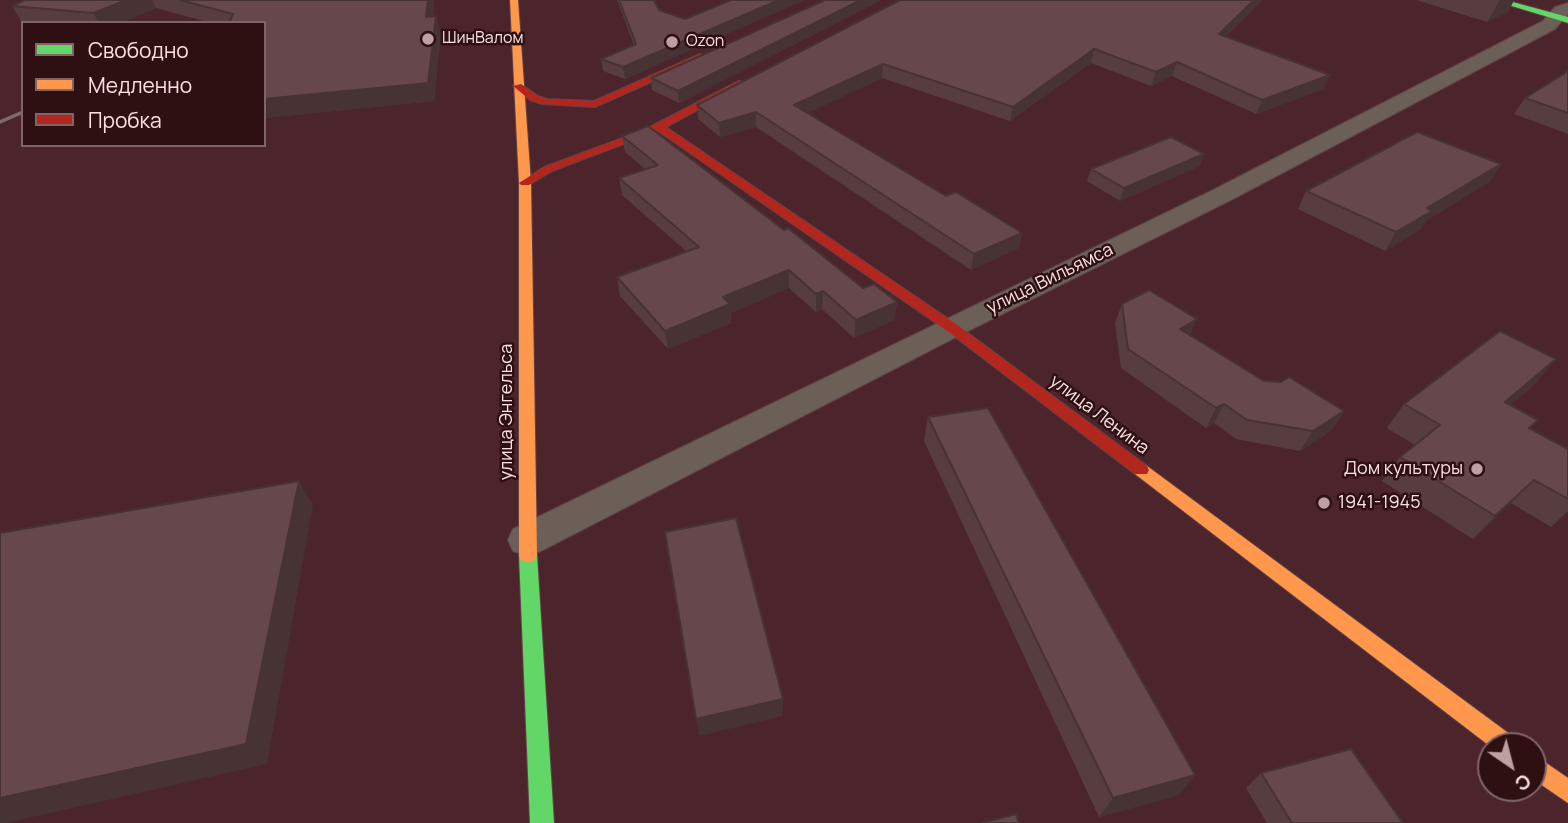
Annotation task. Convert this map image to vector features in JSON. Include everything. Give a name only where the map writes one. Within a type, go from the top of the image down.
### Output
[{"type":"street","name":"улица Энгельса","points":[[514,0],[525,183],[527,540],[542,823]]},
{"type":"street","points":[[1496,0],[1564,15]]},
{"type":"street","name":"улица Вильямса","points":[[527,540],[951,327],[1222,195],[1564,15]]},
{"type":"street","points":[[522,135],[714,51]]},
{"type":"street","points":[[525,183],[548,169],[631,139],[759,74]]},
{"type":"street","points":[[518,86],[534,98],[546,102],[588,106],[614,101],[647,107],[660,120],[658,126]]},
{"type":"street","name":"улица Ленина","points":[[658,126],[951,327],[1488,732]]},
{"type":"street","points":[[579,141],[593,144],[631,139]]},
{"type":"street","points":[[1547,776],[1568,792]]},
{"type":"building","points":[[25,0],[127,0],[93,13],[12,6]]},
{"type":"building","points":[[180,0],[428,0],[426,17],[436,16],[428,83],[266,99],[266,21],[230,21],[233,14]]},
{"type":"building","points":[[619,0],[654,0],[659,10],[685,19],[731,0],[779,0],[623,67],[601,59],[636,44]]},
{"type":"building","points":[[825,0],[861,0],[678,91],[651,78]]},
{"type":"building","points":[[900,0],[1254,0],[1219,34],[1330,75],[1262,100],[1177,62],[1156,72],[1094,49],[1013,107],[883,64],[794,105],[946,196],[956,192],[1022,233],[974,254],[756,112],[719,123],[697,105]]},
{"type":"building","points":[[1568,71],[1568,113],[1525,98]]},
{"type":"building","points":[[648,126],[784,230],[788,228],[863,288],[874,284],[897,302],[856,320],[823,291],[816,294],[789,270],[723,297],[730,304],[665,331],[617,277],[699,247],[619,178],[658,165],[622,136]]},
{"type":"building","points":[[1417,132],[1501,164],[1427,208],[1432,211],[1396,232],[1306,191]]},
{"type":"building","points":[[1171,137],[1204,154],[1124,188],[1091,169]]},
{"type":"building","points":[[1149,290],[1197,319],[1180,329],[1264,381],[1281,382],[1289,377],[1344,411],[1313,431],[1247,420],[1224,404],[1216,408],[1128,349],[1122,304]]},
{"type":"building","points":[[1500,331],[1556,359],[1505,402],[1538,420],[1529,428],[1568,449],[1568,499],[1534,480],[1495,516],[1400,457],[1440,425],[1404,404]]},
{"type":"building","points":[[988,408],[1195,775],[1113,798],[928,417]]},
{"type":"building","points":[[299,481],[246,744],[0,798],[0,533]]},
{"type":"building","points":[[736,518],[783,699],[696,719],[665,532]]},
{"type":"building","points":[[1351,749],[1403,823],[1292,823],[1261,773]]},
{"type":"building","points":[[1016,814],[1019,823],[982,823]]},
{"type":"railway","points":[[0,122],[21,113]]},
{"type":"traffic: fast","points":[[1496,0],[1568,20]]},
{"type":"traffic: fast","points":[[528,555],[542,823]]},
{"type":"traffic: slow","points":[[514,0],[525,183],[528,555]]},
{"type":"traffic: slow","points":[[1141,470],[1488,732]]},
{"type":"traffic: slow","points":[[1547,776],[1568,792]]},
{"type":"traffic: jam","points":[[518,86],[534,98],[546,102],[595,104],[700,57]]},
{"type":"traffic: jam","points":[[525,183],[548,169],[648,132],[742,83]]},
{"type":"traffic: jam","points":[[658,126],[951,327],[1141,470]]},
{"type":"place","name":"ШинВалом","points":[[428,39]]},
{"type":"place","name":"Ozon","points":[[672,42]]},
{"type":"place","name":"Дом культуры","points":[[1477,469]]},
{"type":"place","name":"1941-1945","points":[[1324,503]]}]
